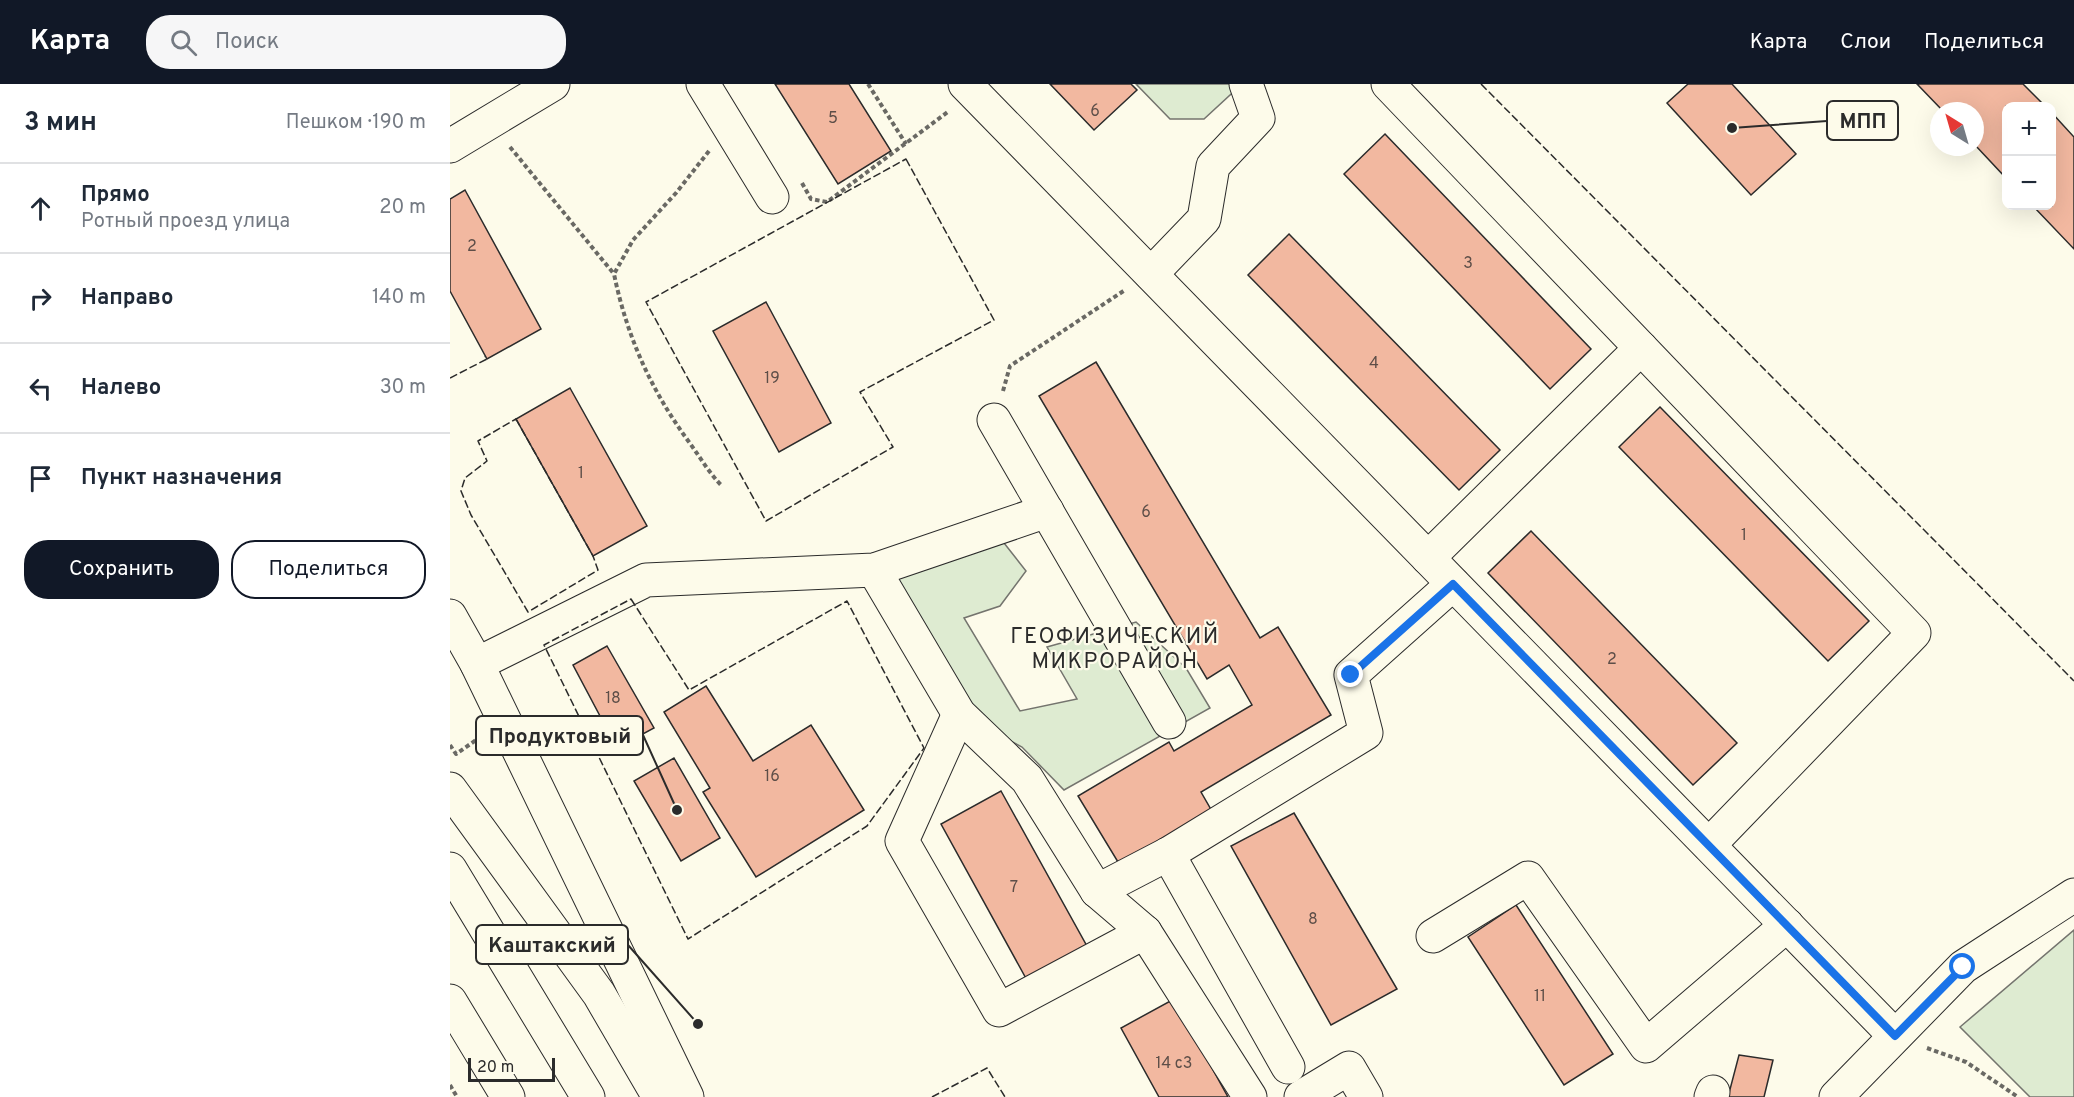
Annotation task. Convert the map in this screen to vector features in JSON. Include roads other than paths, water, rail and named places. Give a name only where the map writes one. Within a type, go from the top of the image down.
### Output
[{"type":"street","points":[[450,146],[553,84]]},
{"type":"street","points":[[703,84],[772,197]]},
{"type":"street","points":[[1151,274],[1204,219],[1213,166],[1258,118],[1246,84]]},
{"type":"street","points":[[1388,84],[1914,633],[1709,845]]},
{"type":"street","points":[[970,88],[1895,1036]]},
{"type":"street","points":[[1428,558],[1641,348]]},
{"type":"street","points":[[994,420],[1169,722]]},
{"type":"street","points":[[477,664],[646,580],[874,570],[1047,511]]},
{"type":"street","points":[[874,570],[959,714],[1027,779],[1097,891],[1145,932],[1250,1097]]},
{"type":"street","points":[[1097,891],[1168,854],[1366,733],[1351,675],[1453,584]]},
{"type":"street","points":[[450,616],[477,664],[687,1097]]},
{"type":"street","points":[[959,714],[902,840],[999,1010],[1145,932]]},
{"type":"street","points":[[450,789],[599,994],[659,1097]]},
{"type":"street","points":[[1168,854],[1288,1067]]},
{"type":"street","points":[[450,870],[588,1097]]},
{"type":"street","points":[[1433,936],[1528,878],[1646,1046],[1787,925]]},
{"type":"street","points":[[1836,1097],[1963,967],[2074,895]]},
{"type":"street","points":[[450,1001],[508,1097]]},
{"type":"street","points":[[1301,1097],[1349,1068],[1366,1097]]},
{"type":"place","name":"МПП","points":[[1732,128]]},
{"type":"place","name":"Продуктовый","points":[[677,810]]},
{"type":"place","name":"Каштакский","points":[[698,1024]]},
{"type":"district","name":"ГЕОФИЗИЧЕСКИЙ МИКРОРАЙОН","points":[[1115,648]]}]
